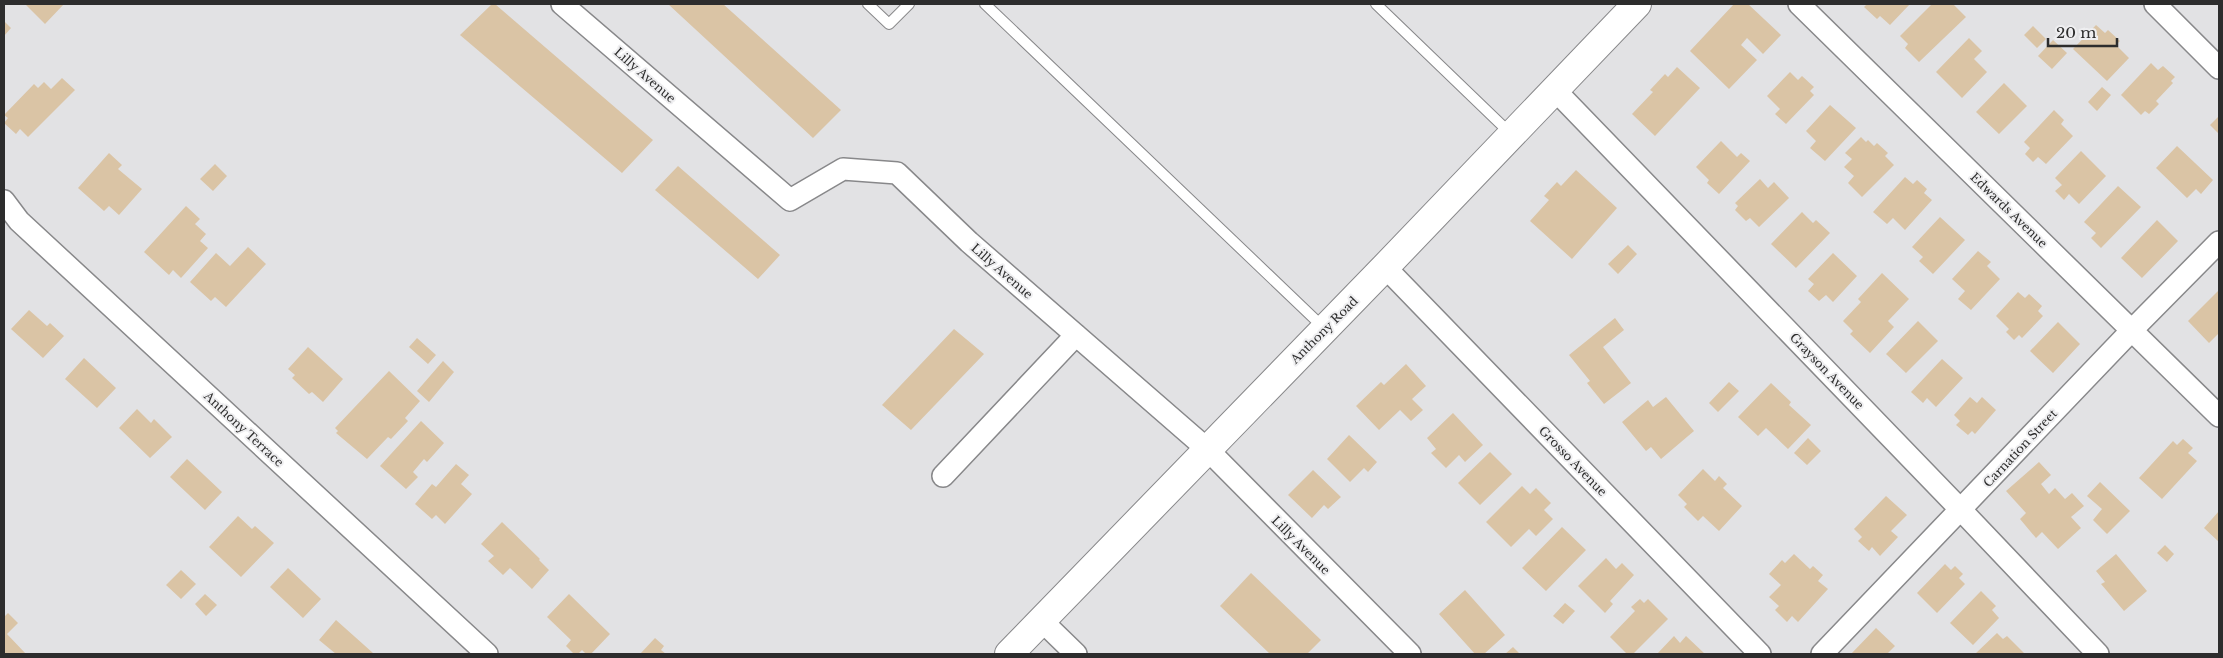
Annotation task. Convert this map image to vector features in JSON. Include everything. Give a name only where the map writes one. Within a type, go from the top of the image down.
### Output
[{"type":"street","name":"Lilly Avenue","points":[[562,4],[790,200],[843,169],[897,173],[969,242],[1206,449],[1410,654]]},
{"type":"street","name":"Anthony Road","points":[[1009,654],[1206,449],[1385,268],[1554,89],[1638,4]]},
{"type":"street","name":"Edwards Avenue","points":[[1799,4],[2219,416]]},
{"type":"street","points":[[2155,4],[2219,68]]},
{"type":"street","name":"Grayson Avenue","points":[[1554,89],[2098,654]]},
{"type":"street","name":"Anthony Terrace","points":[[4,201],[19,221],[487,654]]},
{"type":"street","name":"Carnation Street","points":[[1822,654],[2132,330],[2219,242]]},
{"type":"street","name":"Grosso Avenue","points":[[1385,268],[1760,654]]},
{"type":"street","points":[[942,476],[1076,335]]},
{"type":"street","points":[[1041,620],[1076,654]]},
{"type":"lane","points":[[868,4],[889,24],[909,4]]},
{"type":"lane","points":[[986,4],[1325,329]]},
{"type":"lane","points":[[1376,4],[1511,134]]},
{"type":"building","points":[[25,4],[64,4],[45,24]]},
{"type":"building","points":[[492,4],[495,4],[653,140],[622,173],[460,35]]},
{"type":"building","points":[[668,4],[723,4],[841,110],[813,138]]},
{"type":"building","points":[[1734,4],[1748,4],[1781,35],[1763,54],[1747,38],[1741,45],[1757,60],[1729,89],[1690,51]]},
{"type":"building","points":[[1867,4],[1910,4],[1890,25],[1880,16],[1877,19],[1864,7]]},
{"type":"building","points":[[1932,4],[1953,4],[1966,17],[1919,62],[1905,48],[1908,44],[1900,36]]},
{"type":"building","points":[[4,21],[11,28],[4,36]]},
{"type":"building","points":[[2096,25],[2105,33],[2108,30],[2120,41],[2116,45],[2129,58],[2107,81],[2073,49]]},
{"type":"building","points":[[2033,26],[2046,39],[2037,48],[2024,35]]},
{"type":"building","points":[[1969,38],[1982,51],[1974,59],[1987,72],[1962,98],[1936,72]]},
{"type":"building","points":[[2053,40],[2067,53],[2052,69],[2038,56]]},
{"type":"building","points":[[2151,63],[2158,70],[2163,66],[2175,77],[2171,81],[2173,83],[2156,101],[2159,104],[2149,114],[2145,111],[2141,115],[2121,95]]},
{"type":"building","points":[[1677,67],[1700,88],[1655,136],[1632,114],[1653,92],[1650,90],[1665,74],[1668,77]]},
{"type":"building","points":[[1790,72],[1798,80],[1802,76],[1814,87],[1810,91],[1814,95],[1786,124],[1775,114],[1780,109],[1767,96]]},
{"type":"building","points":[[62,78],[75,90],[28,137],[20,129],[16,134],[4,123],[8,118],[4,115],[34,84],[38,88],[44,82],[51,89]]},
{"type":"building","points":[[2004,83],[2027,106],[1999,134],[1976,112]]},
{"type":"building","points":[[2102,87],[2111,95],[2097,111],[2088,102]]},
{"type":"building","points":[[1830,105],[1856,128],[1825,161],[1810,148],[1816,141],[1806,131]]},
{"type":"building","points":[[2054,110],[2064,120],[2061,124],[2073,136],[2046,164],[2038,157],[2033,162],[2025,154],[2030,148],[2024,142]]},
{"type":"building","points":[[2219,116],[2219,134],[2210,125]]},
{"type":"building","points":[[1861,137],[1866,142],[1868,140],[1874,146],[1877,143],[1888,153],[1885,156],[1894,165],[1862,197],[1848,183],[1854,176],[1844,167],[1852,159],[1845,153]]},
{"type":"building","points":[[1721,141],[1737,157],[1741,153],[1750,161],[1719,194],[1707,183],[1709,180],[1696,167]]},
{"type":"building","points":[[2177,146],[2213,180],[2201,194],[2196,189],[2187,198],[2156,168]]},
{"type":"building","points":[[2081,151],[2106,176],[2079,204],[2069,194],[2064,200],[2055,191],[2062,185],[2055,178]]},
{"type":"building","points":[[109,153],[122,165],[118,169],[142,189],[119,215],[109,206],[104,211],[78,188]]},
{"type":"building","points":[[215,164],[227,176],[213,191],[200,179]]},
{"type":"building","points":[[678,166],[780,255],[758,279],[655,190]]},
{"type":"building","points":[[1576,170],[1617,208],[1572,259],[1530,221],[1549,200],[1544,196],[1557,182],[1561,186]]},
{"type":"building","points":[[1905,177],[1913,184],[1917,180],[1927,189],[1924,193],[1932,200],[1905,230],[1893,218],[1887,224],[1873,212]]},
{"type":"building","points":[[1760,179],[1768,188],[1774,182],[1789,198],[1759,227],[1750,218],[1746,221],[1735,210],[1738,206],[1735,203]]},
{"type":"building","points":[[2118,186],[2141,207],[2101,248],[2091,238],[2096,233],[2084,222]]},
{"type":"building","points":[[186,206],[200,219],[195,224],[206,234],[200,241],[208,248],[181,278],[173,270],[169,275],[144,252]]},
{"type":"building","points":[[1802,212],[1813,223],[1816,220],[1830,233],[1796,268],[1771,244]]},
{"type":"building","points":[[1940,217],[1965,240],[1933,274],[1919,261],[1923,257],[1912,247]]},
{"type":"building","points":[[2157,220],[2178,241],[2142,278],[2121,258]]},
{"type":"building","points":[[1628,245],[1637,254],[1618,274],[1608,264]]},
{"type":"building","points":[[248,247],[266,264],[226,307],[215,297],[211,301],[190,282],[216,253],[230,266]]},
{"type":"building","points":[[1978,251],[1991,262],[1987,266],[2000,279],[1971,310],[1958,299],[1965,291],[1952,279]]},
{"type":"building","points":[[1833,253],[1857,276],[1833,302],[1826,295],[1819,301],[1808,291],[1814,284],[1808,279]]},
{"type":"building","points":[[1882,273],[1909,299],[1888,321],[1894,327],[1870,353],[1850,334],[1853,331],[1843,321],[1861,302],[1858,299]]},
{"type":"building","points":[[2219,290],[2219,333],[2209,343],[2188,321]]},
{"type":"building","points":[[2018,292],[2025,298],[2029,294],[2042,306],[2038,311],[2043,316],[2022,338],[2019,335],[2014,340],[2006,332],[2009,329],[1996,316]]},
{"type":"building","points":[[29,310],[47,326],[50,323],[64,336],[43,358],[11,329]]},
{"type":"building","points":[[1615,318],[1624,330],[1603,347],[1631,383],[1604,404],[1587,383],[1590,381],[1569,355]]},
{"type":"building","points":[[1918,321],[1938,341],[1906,373],[1886,354]]},
{"type":"building","points":[[2058,322],[2080,344],[2053,373],[2030,351]]},
{"type":"building","points":[[954,329],[984,354],[911,430],[882,405]]},
{"type":"building","points":[[417,338],[436,355],[428,364],[409,347]]},
{"type":"building","points":[[308,347],[343,379],[323,402],[312,392],[309,394],[292,378],[295,375],[288,369]]},
{"type":"building","points":[[84,358],[116,388],[97,408],[65,379]]},
{"type":"building","points":[[1942,359],[1963,378],[1936,407],[1927,398],[1923,403],[1911,392]]},
{"type":"building","points":[[443,361],[454,372],[429,402],[417,391]]},
{"type":"building","points":[[1406,364],[1426,386],[1412,399],[1423,410],[1411,421],[1400,410],[1379,430],[1356,406],[1381,382],[1384,385]]},
{"type":"building","points":[[389,371],[420,401],[405,418],[408,421],[391,439],[388,437],[367,459],[336,433],[338,431],[335,428]]},
{"type":"building","points":[[1729,382],[1739,391],[1718,412],[1709,403]]},
{"type":"building","points":[[1771,383],[1791,402],[1789,405],[1811,425],[1788,449],[1766,428],[1758,436],[1738,417]]},
{"type":"building","points":[[1666,397],[1694,431],[1661,459],[1651,447],[1646,451],[1622,422],[1648,400],[1653,407]]},
{"type":"building","points":[[1970,397],[1977,403],[1982,397],[1996,410],[1975,434],[1972,431],[1968,435],[1956,425],[1960,421],[1954,415]]},
{"type":"building","points":[[137,409],[151,423],[154,419],[172,437],[150,458],[119,428]]},
{"type":"building","points":[[1453,413],[1483,445],[1465,462],[1459,455],[1446,468],[1431,453],[1436,449],[1427,438]]},
{"type":"building","points":[[421,421],[444,443],[427,462],[424,459],[413,472],[418,477],[406,489],[380,466]]},
{"type":"building","points":[[1349,435],[1377,462],[1368,472],[1364,468],[1350,482],[1327,459]]},
{"type":"building","points":[[1808,438],[1821,451],[1807,465],[1794,453]]},
{"type":"building","points":[[2183,439],[2193,448],[2188,453],[2197,461],[2162,499],[2139,478],[2173,441],[2177,445]]},
{"type":"building","points":[[1490,452],[1512,474],[1480,505],[1458,483]]},
{"type":"building","points":[[187,459],[222,492],[205,510],[170,477]]},
{"type":"building","points":[[2039,462],[2051,475],[2041,484],[2049,494],[2055,488],[2065,499],[2072,493],[2084,506],[2071,517],[2081,528],[2058,549],[2042,532],[2036,538],[2020,519],[2026,513],[2006,491]]},
{"type":"building","points":[[456,464],[469,475],[461,484],[472,494],[445,524],[436,515],[432,519],[415,504],[432,484],[436,487]]},
{"type":"building","points":[[1703,469],[1715,481],[1719,476],[1727,484],[1723,488],[1742,506],[1719,531],[1703,516],[1698,521],[1684,507],[1687,504],[1678,495]]},
{"type":"building","points":[[1313,470],[1341,497],[1328,509],[1324,505],[1312,518],[1288,495]]},
{"type":"building","points":[[2100,482],[2130,511],[2107,534],[2093,520],[2102,509],[2087,496]]},
{"type":"building","points":[[1522,486],[1530,494],[1536,488],[1551,503],[1544,510],[1553,519],[1536,536],[1529,529],[1511,547],[1486,522]]},
{"type":"building","points":[[1886,496],[1907,515],[1891,531],[1898,537],[1880,556],[1872,547],[1869,551],[1858,541],[1862,537],[1854,529]]},
{"type":"building","points":[[2219,511],[2219,542],[2204,528]]},
{"type":"building","points":[[238,516],[252,529],[255,526],[274,543],[241,577],[209,547]]},
{"type":"building","points":[[502,522],[549,570],[532,589],[510,568],[503,575],[488,561],[494,556],[481,544]]},
{"type":"building","points":[[1562,527],[1586,550],[1546,591],[1522,568]]},
{"type":"building","points":[[2165,545],[2174,554],[2167,562],[2157,553]]},
{"type":"building","points":[[1794,554],[1810,569],[1813,566],[1823,575],[1818,581],[1828,589],[1798,622],[1792,616],[1787,622],[1775,610],[1779,606],[1769,597],[1781,585],[1769,574],[1782,560],[1785,563]]},
{"type":"building","points":[[2116,554],[2147,591],[2124,611],[2101,584],[2105,582],[2096,571]]},
{"type":"building","points":[[1606,558],[1616,569],[1622,563],[1634,575],[1610,601],[1613,604],[1605,613],[1578,586]]},
{"type":"building","points":[[1945,564],[1951,570],[1955,566],[1963,574],[1959,578],[1965,584],[1937,613],[1917,593]]},
{"type":"building","points":[[288,568],[321,599],[303,618],[270,587]]},
{"type":"building","points":[[181,570],[196,584],[181,599],[166,585]]},
{"type":"building","points":[[1251,573],[1321,640],[1307,654],[1270,654],[1220,606]]},
{"type":"building","points":[[1465,590],[1505,635],[1484,654],[1475,654],[1439,614]]},
{"type":"building","points":[[1981,591],[1996,606],[1992,610],[1999,618],[1973,645],[1950,623]]},
{"type":"building","points":[[205,594],[217,605],[206,616],[195,604]]},
{"type":"building","points":[[569,594],[610,634],[591,654],[586,654],[582,650],[578,654],[574,654],[566,646],[571,640],[547,617]]},
{"type":"building","points":[[1640,599],[1644,603],[1648,599],[1668,619],[1633,654],[1627,654],[1610,637],[1635,611],[1631,607]]},
{"type":"building","points":[[1565,603],[1575,611],[1563,624],[1553,616]]},
{"type":"building","points":[[8,613],[18,623],[7,634],[26,654],[4,654],[4,617]]},
{"type":"building","points":[[336,620],[373,653],[336,654],[319,640]]},
{"type":"building","points":[[1876,628],[1895,646],[1887,654],[1851,654]]},
{"type":"building","points":[[1997,633],[2003,639],[2007,636],[2025,654],[1975,654]]},
{"type":"building","points":[[1674,636],[1680,643],[1686,636],[1705,654],[1657,654]]},
{"type":"building","points":[[655,638],[664,646],[661,650],[666,654],[640,654]]},
{"type":"building","points":[[1513,647],[1520,654],[1505,654]]}]
